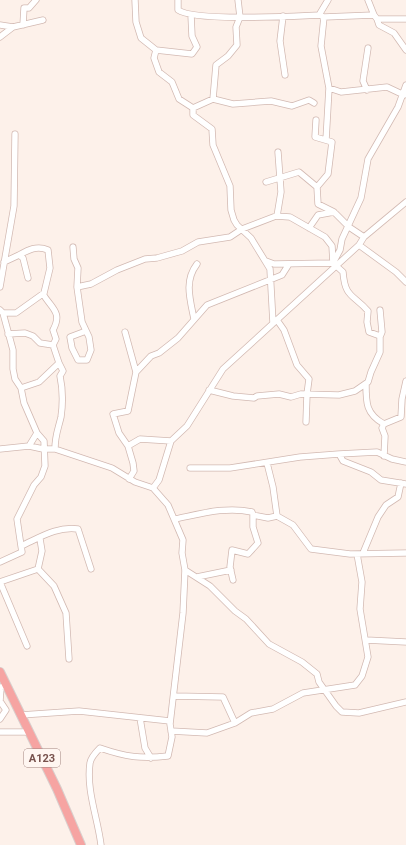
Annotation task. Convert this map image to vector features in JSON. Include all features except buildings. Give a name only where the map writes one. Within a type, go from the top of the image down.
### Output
[{"type":"highway","name":"A123","points":[[0,672],[3,686],[30,732],[81,845]]},
{"type":"street","points":[[23,25],[24,8],[28,8],[36,0]]},
{"type":"street","points":[[135,0],[136,22],[141,38],[156,50],[192,54],[197,46],[192,36],[191,15]]},
{"type":"street","points":[[178,0],[178,10],[191,15],[240,17],[322,16],[406,19]]},
{"type":"street","points":[[213,99],[216,65],[233,50],[237,44],[236,27],[240,17],[238,0]]},
{"type":"street","points":[[326,140],[329,88],[321,46],[322,16],[328,0]]},
{"type":"street","points":[[368,0],[379,25],[394,33],[406,50]]},
{"type":"street","points":[[283,16],[280,41],[285,75]]},
{"type":"street","points":[[0,25],[13,27],[43,20]]},
{"type":"street","points":[[0,37],[13,27]]},
{"type":"street","points":[[367,90],[363,81],[368,48]]},
{"type":"street","points":[[156,50],[154,58],[159,72],[172,82],[179,98],[193,108]]},
{"type":"street","points":[[335,264],[342,239],[349,227],[361,198],[368,159],[398,107],[404,95],[406,85]]},
{"type":"street","points":[[329,88],[341,92],[388,87],[404,95]]},
{"type":"street","points":[[193,108],[213,99],[232,104],[271,101],[292,106],[310,100],[314,103]]},
{"type":"street","points":[[193,108],[193,115],[212,129],[213,145],[230,186],[231,210],[237,225],[251,238],[270,269],[275,321],[284,330],[297,365],[309,379],[306,422]]},
{"type":"street","points":[[316,120],[315,137],[332,142],[328,174],[317,187],[318,204],[334,212],[349,227],[364,237]]},
{"type":"street","points":[[0,287],[14,206],[15,134]]},
{"type":"street","points":[[277,216],[281,192],[278,152]]},
{"type":"street","points":[[266,182],[299,172],[317,187]]},
{"type":"street","points":[[153,488],[160,480],[171,441],[186,426],[223,368],[335,264],[359,245],[364,237],[406,202]]},
{"type":"street","points":[[309,228],[318,215],[334,212]]},
{"type":"street","points":[[78,287],[91,284],[117,270],[145,259],[157,258],[182,251],[198,242],[230,236],[242,229],[277,216],[290,217],[325,237],[332,246],[335,264],[343,272],[344,287],[349,295],[368,311],[367,322],[369,332],[380,336]]},
{"type":"street","points":[[359,245],[396,272],[406,282]]},
{"type":"street","points":[[73,247],[74,259],[78,268],[78,287],[82,322],[86,331],[91,350],[87,360],[83,361],[78,360],[72,348],[70,337],[86,331]]},
{"type":"street","points":[[0,562],[22,552],[17,519],[34,485],[41,477],[45,466],[43,449],[44,441],[37,433],[24,403],[21,388],[13,373],[13,350],[2,312],[16,313],[43,294],[50,268],[48,250],[43,248],[32,249],[4,262]]},
{"type":"street","points":[[19,255],[23,258],[28,278]]},
{"type":"street","points":[[266,261],[274,264],[335,264]]},
{"type":"street","points":[[194,319],[189,282],[190,274],[197,264]]},
{"type":"street","points":[[136,372],[152,356],[159,353],[178,338],[207,305],[282,275],[289,264]]},
{"type":"street","points":[[43,294],[47,301],[52,304],[56,314],[58,322],[53,330],[56,339],[54,345],[59,363],[63,370],[60,376],[63,392],[60,419],[55,435],[55,449]]},
{"type":"street","points":[[209,390],[233,396],[254,398],[257,396],[279,394],[291,397],[307,394],[339,395],[355,391],[368,382],[380,352],[380,336],[382,332],[380,310]]},
{"type":"street","points":[[125,332],[136,372],[128,411],[113,414],[119,433],[128,446],[134,471],[129,479]]},
{"type":"street","points":[[8,334],[25,333],[33,336],[40,343],[54,345]]},
{"type":"street","points":[[21,388],[39,382],[59,363]]},
{"type":"street","points":[[384,424],[401,417],[406,381]]},
{"type":"street","points":[[366,384],[366,406],[378,420],[384,424]]},
{"type":"street","points":[[384,424],[382,428],[385,436],[384,456]]},
{"type":"street","points":[[29,446],[37,433]]},
{"type":"street","points":[[128,446],[140,439],[171,441]]},
{"type":"street","points":[[0,449],[29,446],[43,449],[55,449],[112,468],[129,479],[153,488],[168,505],[175,519],[182,540],[182,553],[185,570],[174,696],[170,721],[172,737],[168,756],[151,758],[122,756],[100,748],[95,753],[90,762],[91,795],[101,845]]},
{"type":"street","points":[[190,468],[230,468],[339,454],[376,452],[384,456],[406,462]]},
{"type":"street","points":[[171,732],[206,733],[235,723],[251,713],[273,709],[303,693],[355,685],[362,676],[368,656],[360,609],[362,582],[360,554],[378,517],[386,505],[398,497],[403,484],[381,480],[371,472],[343,461],[339,454]]},
{"type":"street","points":[[267,463],[273,487],[277,516]]},
{"type":"street","points":[[175,519],[225,509],[245,510],[252,512],[253,515],[268,518],[277,516],[293,525],[311,549],[360,554],[406,553]]},
{"type":"street","points":[[233,580],[231,570],[232,550],[248,554],[258,543],[253,527],[253,515]]},
{"type":"street","points":[[21,546],[40,538],[42,535],[62,529],[78,529],[91,569]]},
{"type":"street","points":[[38,569],[42,551],[40,538]]},
{"type":"street","points":[[27,646],[0,582],[38,569]]},
{"type":"street","points":[[38,569],[54,586],[66,614],[69,659]]},
{"type":"street","points":[[185,570],[215,591],[235,612],[246,619],[269,644],[302,662],[317,674],[319,682],[342,712],[359,713],[406,702]]},
{"type":"street","points":[[197,577],[231,570]]},
{"type":"street","points":[[366,640],[406,642]]},
{"type":"street","points":[[0,719],[6,710],[0,701],[3,686]]},
{"type":"street","points":[[174,696],[223,697],[235,723]]},
{"type":"street","points":[[21,715],[79,711],[170,721]]},
{"type":"street","points":[[140,718],[145,748],[151,758]]},
{"type":"street","points":[[0,732],[30,732]]}]
